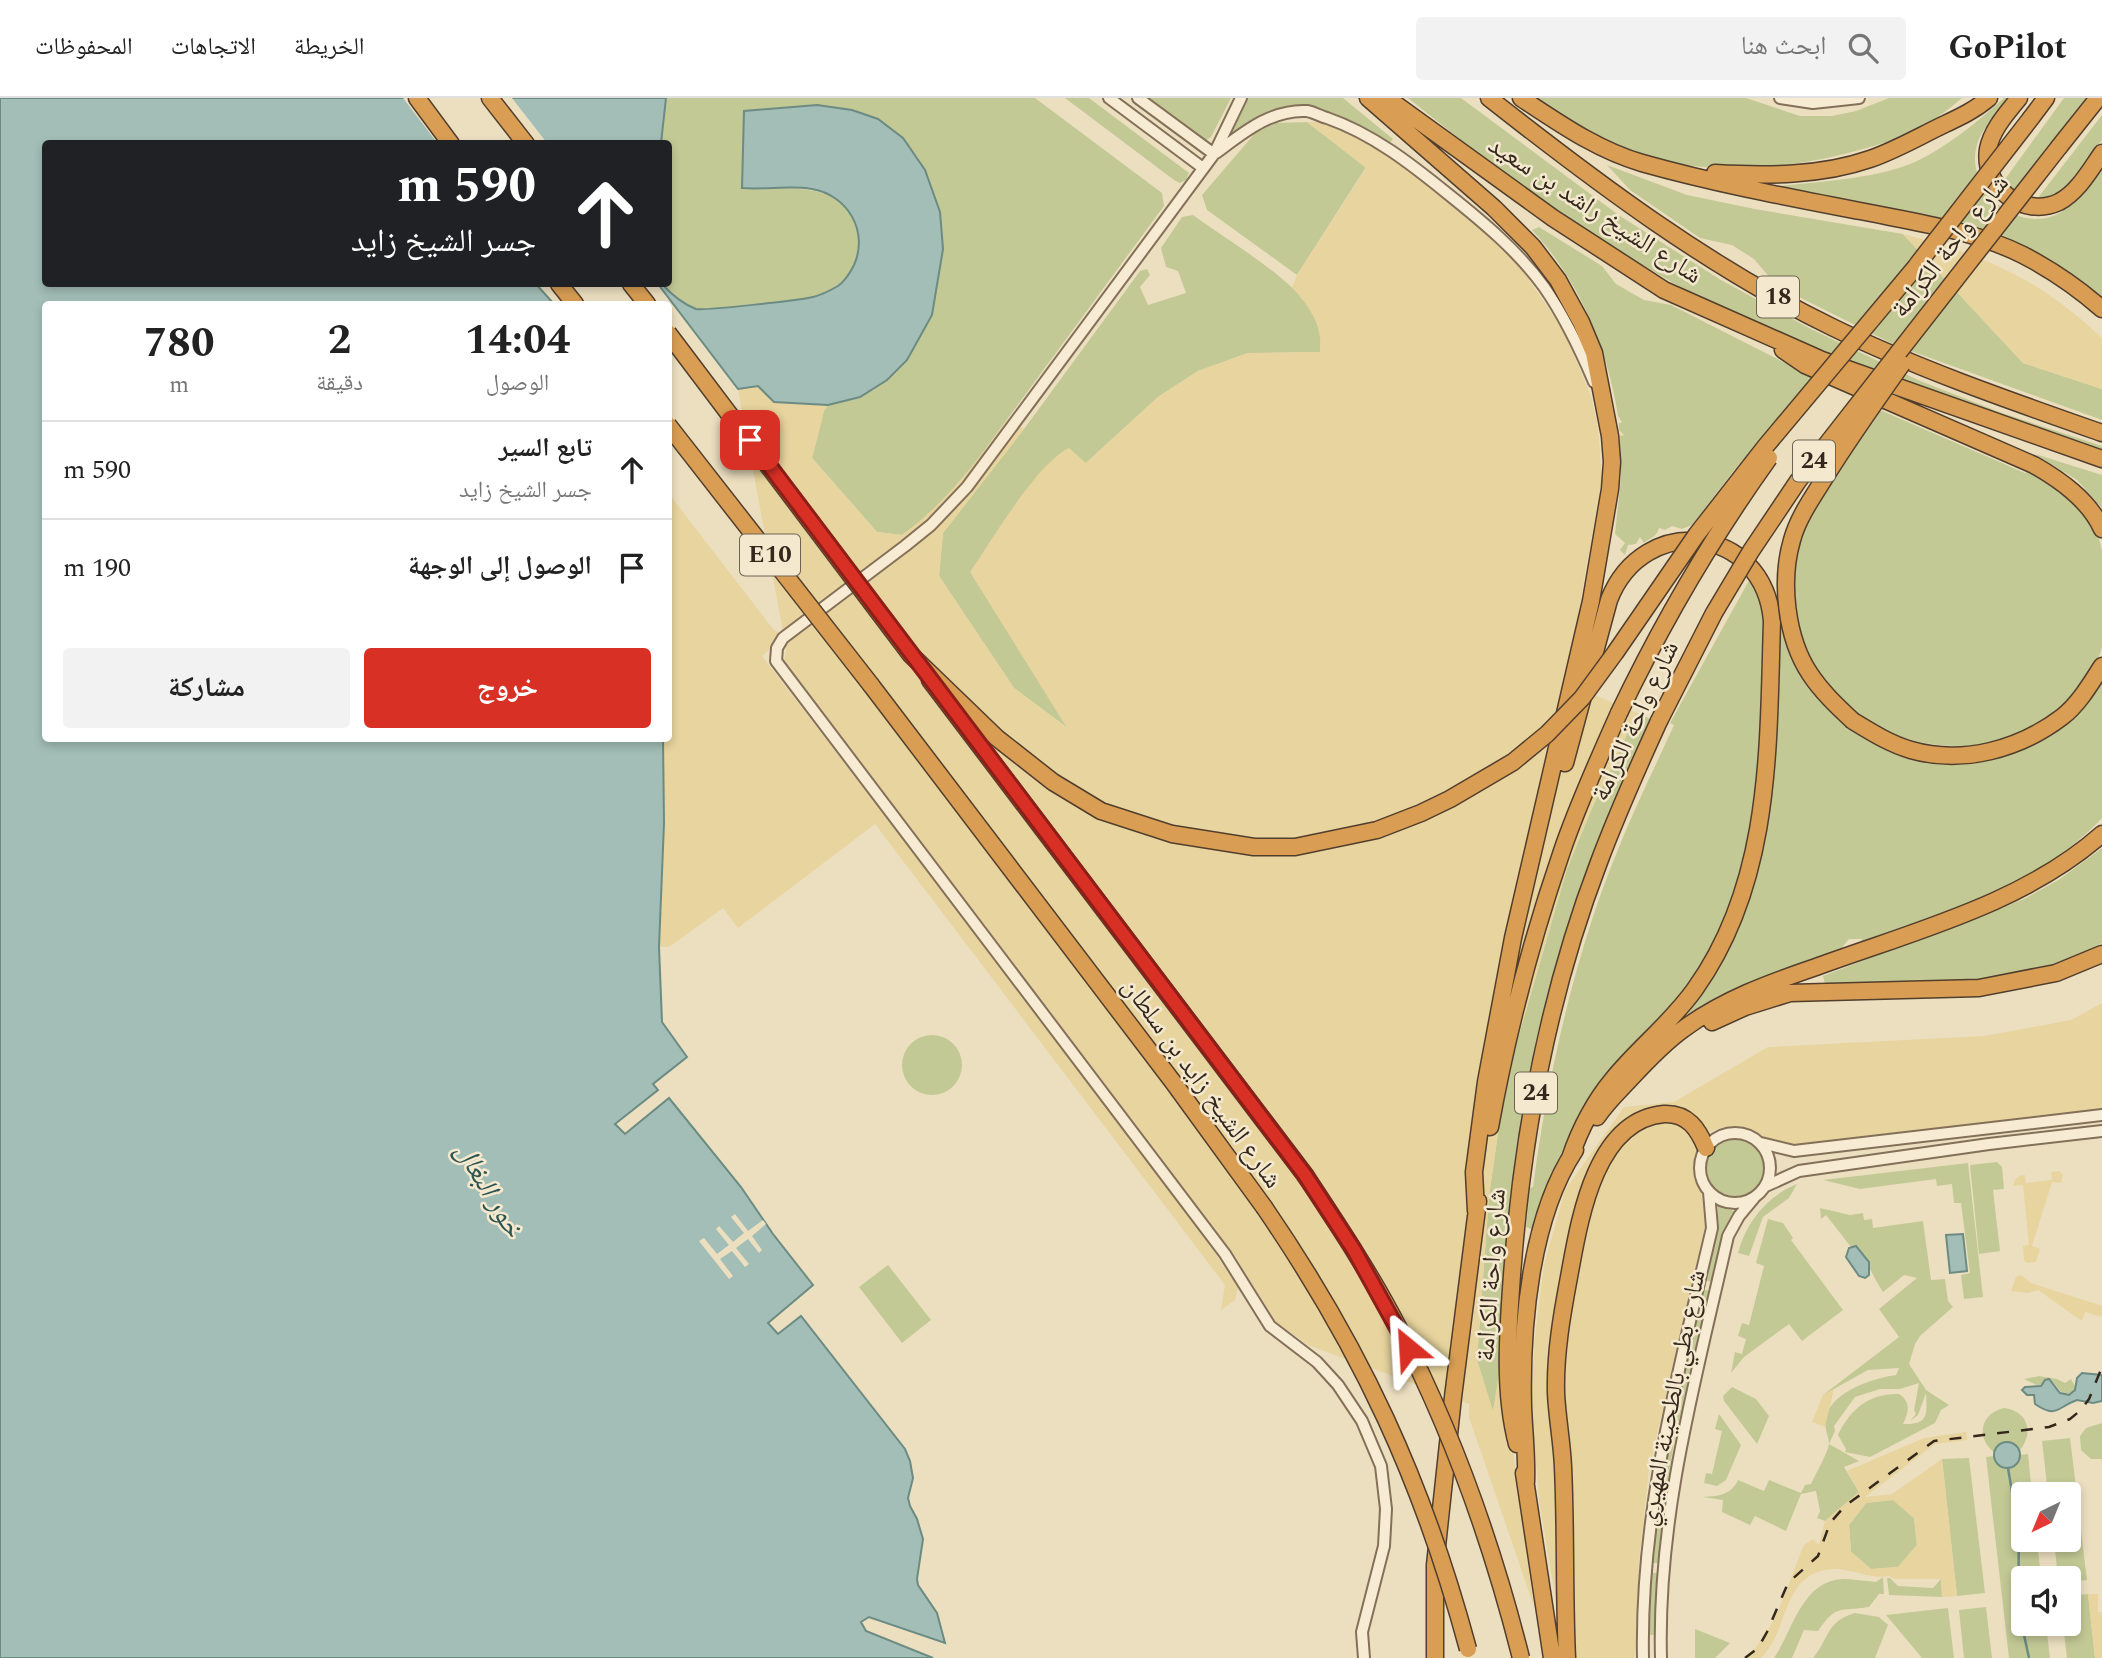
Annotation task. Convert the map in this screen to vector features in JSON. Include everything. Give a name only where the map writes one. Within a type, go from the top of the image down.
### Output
[{"type":"highway","points":[[416,98],[448,140]]},
{"type":"highway","points":[[490,98],[523,140]]},
{"type":"highway","points":[[1368,98],[1494,208],[1533,247],[1558,279],[1594,353],[1612,462],[1591,601],[1513,938],[1486,1082],[1474,1172],[1476,1211]]},
{"type":"highway","name":"شارع الشيخ راشد بن سعيد","points":[[1387,98],[1553,218],[1664,290],[1834,364],[2102,459]]},
{"type":"highway","name":"شارع الشيخ راشد بن سعيد","points":[[1489,98],[1561,154],[1682,240],[1821,321],[1923,368],[2102,433]]},
{"type":"highway","points":[[1521,98],[1580,136],[1641,163],[1783,196],[1920,223],[1983,240],[2021,254],[2059,275],[2102,309]]},
{"type":"highway","points":[[1945,124],[1975,98]]},
{"type":"highway","points":[[1676,170],[1759,175],[1833,169],[1868,160],[1898,148],[1968,113],[1989,98]]},
{"type":"highway","points":[[2019,98],[1995,130],[1988,152],[1991,175],[1997,185],[2014,201],[2037,206],[2060,201],[2077,186],[2102,153]]},
{"type":"highway","name":"شارع واحة الكرامة","points":[[1476,1211],[1503,1056],[1562,849],[1619,713],[1665,622],[1696,567],[1744,493],[2046,98]]},
{"type":"highway","name":"شارع واحة الكرامة","points":[[1526,1482],[1511,1410],[1510,1299],[1516,1219],[1538,1079],[1565,970],[1598,863],[1659,721],[1714,613],[1751,551],[1798,481],[2059,147],[2100,99]]},
{"type":"highway","points":[[2001,221],[1838,456],[1805,509],[1792,540],[1787,570],[1786,598],[1794,637],[1808,671],[1824,694],[1853,721],[1881,738],[1912,750],[1947,756],[1991,752],[2028,738],[2064,716],[2087,690],[2102,666]]},
{"type":"highway","points":[[911,656],[997,738],[1053,782],[1101,811],[1172,834],[1254,847],[1295,847],[1377,830],[1421,813],[1460,794],[1513,762],[1547,734],[1582,698],[1697,534],[1765,447],[1924,257]]},
{"type":"highway","points":[[561,287],[573,301]]},
{"type":"highway","points":[[633,287],[645,301]]},
{"type":"highway","points":[[1769,337],[1786,353],[1805,365],[2011,454],[2061,480],[2083,502],[2102,529]]},
{"type":"highway","name":"E10","points":[[672,338],[911,656]]},
{"type":"highway","name":"شارع الشيخ زايد بن سلطان","points":[[672,430],[871,685],[1173,1082],[1264,1207],[1324,1298],[1369,1382],[1409,1468],[1438,1545],[1469,1654]]},
{"type":"highway","points":[[1526,1482],[1523,1347],[1527,1297],[1549,1209],[1584,1124],[1606,1087],[1675,1014],[1707,972],[1729,929],[1751,868],[1765,784],[1772,621],[1763,586],[1754,571],[1741,558],[1715,544],[1676,542],[1641,554],[1621,574],[1609,600],[1558,785],[1542,816]]},
{"type":"highway","name":"شارع الشيخ زايد بن سلطان","points":[[911,656],[1291,1156],[1354,1250],[1399,1328],[1448,1432],[1472,1491],[1500,1576],[1521,1658]]},
{"type":"highway","points":[[1570,1158],[1604,1107],[1642,1066],[1682,1030],[1738,997],[1780,979],[1969,911],[2014,892],[2066,863],[2102,834]]},
{"type":"highway","points":[[1642,1066],[1701,1027],[1745,1007],[1790,993],[1979,988],[2056,972],[2102,954]]},
{"type":"highway","points":[[1926,990],[1964,995],[1996,993],[2068,979],[2102,966]]},
{"type":"highway","points":[[1567,1658],[1563,1466],[1556,1391],[1565,1296],[1586,1198],[1595,1174],[1609,1151],[1633,1125],[1649,1117],[1666,1114],[1689,1120],[1699,1131],[1706,1148]]},
{"type":"highway","name":"24","points":[[1435,1658],[1435,1565],[1476,1211]]},
{"type":"highway","name":"24","points":[[1526,1482],[1552,1658]]},
{"type":"street","points":[[1109,98],[1203,168]]},
{"type":"street","points":[[1138,98],[1214,154]]},
{"type":"street","points":[[1241,98],[1214,154],[967,487],[905,546],[783,638],[777,648],[776,661],[1225,1254],[1270,1326],[1317,1362],[1338,1385],[1362,1421],[1381,1466],[1386,1509],[1384,1546],[1362,1632],[1364,1658]]},
{"type":"street","points":[[1780,98],[1813,103],[1859,98]]},
{"type":"street","points":[[1214,154],[1252,126],[1275,116],[1308,111],[1342,123],[1388,147],[1485,223],[1522,260],[1544,287],[1571,330],[1604,405]]},
{"type":"street","points":[[2102,1115],[1794,1151],[1761,1143],[1742,1133],[1732,1133],[1722,1135],[1706,1148],[1700,1171],[1709,1192],[1719,1199],[1742,1203],[1754,1198],[1766,1186],[1800,1171],[2102,1131]]},
{"type":"street","points":[[1761,1143],[1770,1159],[1766,1186]]},
{"type":"street","name":"شارع بطي بالطحينة المهيري","points":[[1643,1658],[1643,1605],[1651,1514],[1663,1438],[1712,1228],[1709,1192]]},
{"type":"street","name":"شارع بطي بالطحينة المهيري","points":[[1661,1658],[1664,1561],[1681,1441],[1728,1236],[1739,1216],[1754,1198]]},
{"type":"green space","points":[[666,98],[1035,98],[1162,193],[1164,206],[961,482],[924,519],[902,535],[877,532],[812,458],[828,405],[860,398],[925,170],[903,139],[869,116],[828,107],[807,106],[744,111],[755,189],[806,190],[836,199],[848,209],[855,222],[859,241],[858,253],[845,280],[823,294],[787,301],[701,310],[690,307],[665,287],[672,287],[672,140],[661,140]]},
{"type":"green space","points":[[1065,98],[1089,98],[1189,173],[1186,180],[1180,183],[1174,180]]},
{"type":"green space","points":[[1149,98],[1231,98],[1211,137],[1205,141]]},
{"type":"green space","points":[[1247,98],[1343,98],[1393,139],[1390,143],[1309,106],[1272,111],[1249,123],[1236,134],[1232,133],[1231,130]]},
{"type":"green space","points":[[1408,98],[1461,98],[1620,216],[1721,280],[1809,328],[1918,380],[2002,413],[2102,446],[2102,456],[1911,392],[1710,304],[1604,243],[1481,156]]},
{"type":"green space","points":[[1537,98],[1746,98],[1800,116],[1832,116],[1856,111],[1889,98],[1962,98],[1925,126],[1889,141],[1817,160],[1731,168],[1676,163],[1635,152],[1591,132]]},
{"type":"green space","points":[[2004,98],[2009,98],[1980,137],[1975,155],[1977,172],[1984,189],[2011,213],[2028,218],[2046,218],[2063,211],[2084,191],[2102,167],[2102,302],[2014,245],[1770,187],[1846,179],[1902,167],[1929,155],[1952,140]]},
{"type":"green space","points":[[2064,98],[2087,98],[2012,198],[2000,186]]},
{"type":"green space","points":[[2102,115],[2102,140],[2068,186],[2057,194],[2037,199]]},
{"type":"green space","points":[[1307,122],[1366,167],[1297,275],[1207,210],[1202,195],[1256,132],[1276,123]]},
{"type":"green space","points":[[1607,165],[1687,195],[1903,234],[2023,363],[2102,389],[2102,420],[1897,346],[1777,286],[1754,259],[1732,245],[1700,238],[1630,190]]},
{"type":"green space","points":[[1193,215],[1257,259],[1302,297],[1317,320],[1320,352],[1248,353],[1198,371],[1158,397],[1086,463],[1069,729],[1014,688],[939,576],[943,533],[1024,429],[1140,271],[1147,269],[1150,275],[1140,287],[1148,305],[1186,293],[1178,271],[1166,267],[1161,248],[1182,217]]},
{"type":"green space","points":[[1539,227],[1602,266],[1616,284],[1644,300],[1671,305],[1815,378],[1731,474],[1692,525],[1682,529],[1672,526],[1665,530],[1659,528],[1655,536],[1644,543],[1640,537],[1636,544],[1628,545],[1625,555],[1620,550],[1625,543],[1615,534],[1621,477],[1620,436],[1624,435],[1619,430],[1619,423],[1622,422],[1618,416],[1607,366],[1589,317],[1564,271],[1532,230]]},
{"type":"green space","points":[[1880,410],[2025,473],[2029,471],[2040,477],[2085,515],[2099,539],[2102,551],[2100,653],[2088,675],[2068,699],[2030,727],[1989,742],[1946,746],[1904,738],[1865,719],[1833,691],[1809,654],[1795,600],[1794,574],[1798,548],[1825,489]]},
{"type":"green space","points":[[2035,454],[2102,475],[2102,508],[2077,480]]},
{"type":"green space","points":[[1751,577],[1765,612],[1761,758],[1751,833],[1729,915],[1692,982],[1582,1112],[1550,1176],[1532,1229],[1526,1227],[1530,1188],[1533,1187],[1546,1103],[1564,1017],[1602,891],[1630,820],[1674,725],[1670,723]]},
{"type":"green space","points":[[1779,619],[1799,670],[1825,707],[1861,736],[1899,754],[1970,762],[1998,757],[2086,702],[2102,682],[2102,818],[2077,842],[2049,862],[1990,894],[1861,942],[1862,939],[1849,939],[1840,950],[1732,990],[1685,1018],[1727,950],[1747,906],[1758,873],[1775,764]]},
{"type":"green space","points":[[1637,713],[1660,723],[1597,859],[1529,1094],[1500,1320],[1501,1362],[1493,1412],[1477,1360],[1489,1196],[1499,1126],[1516,1045],[1567,869],[1592,808]]},
{"type":"green space","points":[[2102,848],[2102,943],[2078,955],[2054,966],[2013,977],[1960,983],[1825,984],[1823,976],[2024,899],[2060,879]]},
{"type":"green space","points":[[932,1035],[949,1040],[957,1048],[962,1065],[957,1082],[949,1090],[932,1095],[915,1090],[907,1082],[902,1065],[907,1048],[915,1040]]},
{"type":"green space","points":[[1735,1137],[1747,1139],[1757,1146],[1764,1156],[1764,1180],[1757,1190],[1747,1197],[1735,1199],[1723,1197],[1713,1190],[1706,1180],[1704,1168],[1706,1156],[1713,1146],[1723,1139]]},
{"type":"green space","points":[[1997,1162],[2002,1167],[2004,1189],[1993,1190],[2000,1251],[1979,1254],[1970,1165]]},
{"type":"green space","points":[[1968,1163],[1983,1297],[1964,1299],[1961,1275],[1970,1273],[1961,1203],[1954,1203],[1952,1184],[1937,1186],[1936,1179],[1860,1189],[1823,1180]]},
{"type":"green space","points":[[1797,1184],[1789,1198],[1763,1217],[1749,1256],[1738,1253],[1746,1231],[1759,1211],[1776,1195]]},
{"type":"green space","points":[[1718,1206],[1734,1211],[1725,1228],[1712,1282],[1705,1280],[1718,1227]]},
{"type":"green space","points":[[1820,1208],[1850,1215],[1863,1213],[1864,1220],[1872,1219],[1873,1228],[1923,1221],[1931,1280],[1945,1279],[1948,1301],[1953,1307],[1920,1336],[1909,1364],[1926,1390],[1949,1405],[1941,1410],[1935,1423],[1870,1457],[1845,1452],[1838,1435],[1855,1410],[1879,1396],[1899,1394],[1906,1400],[1908,1408],[1903,1424],[1918,1423],[1925,1417],[1926,1393],[1918,1415],[1910,1421],[1916,1414],[1914,1410],[1919,1383],[1900,1389],[1880,1389],[1855,1397],[1834,1426],[1835,1431],[1829,1444],[1859,1461],[1844,1467],[1859,1492],[1825,1521],[1817,1518],[1820,1511],[1816,1491],[1801,1494],[1786,1531],[1755,1516],[1750,1525],[1722,1512],[1723,1500],[1703,1497],[1724,1494],[1732,1489],[1738,1480],[1764,1491],[1769,1480],[1801,1493],[1805,1485],[1811,1484],[1829,1443],[1825,1423],[1830,1407],[1855,1387],[1896,1375],[1899,1368],[1868,1370],[1823,1395],[1899,1337],[1879,1309],[1917,1278],[1904,1275],[1883,1292],[1856,1247],[1851,1247],[1826,1215],[1821,1219]]},
{"type":"green space","points":[[1768,1219],[1783,1223],[1793,1238],[1791,1240],[1843,1310],[1802,1341],[1789,1324],[1744,1357],[1731,1373],[1735,1352],[1742,1354],[1746,1339],[1738,1336],[1742,1323],[1749,1325],[1764,1266],[1756,1263]]},
{"type":"green space","points":[[888,1265],[931,1320],[902,1343],[859,1287]]},
{"type":"green space","points":[[1702,1289],[1709,1291],[1695,1351],[1688,1349]]},
{"type":"green space","points":[[1685,1358],[1692,1360],[1679,1421],[1672,1419]]},
{"type":"green space","points":[[2039,1376],[2065,1383],[2071,1379],[2076,1388],[2069,1395],[2063,1394],[2053,1382],[2045,1380],[2039,1386],[2024,1379]]},
{"type":"green space","points":[[1732,1387],[1756,1399],[1769,1416],[1757,1444],[1724,1401],[1723,1396]]},
{"type":"green space","points":[[2004,1408],[2019,1413],[2024,1418],[2027,1437],[2019,1451],[2015,1445],[2008,1442],[1996,1447],[1994,1452],[1984,1440],[1983,1426],[1986,1420]]},
{"type":"green space","points":[[1719,1414],[1741,1445],[1726,1480],[1717,1486],[1704,1483],[1706,1473],[1712,1474],[1722,1431],[1715,1429]]},
{"type":"green space","points":[[2102,1423],[2102,1459],[2091,1459],[2081,1450],[2080,1436],[2086,1428]]},
{"type":"green space","points":[[1670,1429],[1676,1430],[1666,1491],[1659,1490]]},
{"type":"green space","points":[[2070,1438],[2075,1482],[2047,1482],[2042,1441]]},
{"type":"green space","points":[[2028,1454],[2031,1482],[2011,1482],[2011,1552],[2038,1552],[2040,1566],[2011,1566],[2011,1636],[2047,1636],[2050,1658],[2009,1658],[1986,1457],[1994,1456],[1999,1466],[2012,1467],[2020,1455]]},
{"type":"green space","points":[[1969,1458],[1985,1593],[1957,1596],[1942,1459]]},
{"type":"green space","points":[[1893,1500],[1914,1518],[1917,1545],[1898,1567],[1871,1569],[1851,1552],[1849,1525],[1866,1503]]},
{"type":"green space","points":[[1657,1501],[1664,1501],[1658,1563],[1651,1563]]},
{"type":"green space","points":[[2081,1530],[2087,1580],[2081,1581],[2081,1566],[2057,1566],[2055,1552],[2081,1552]]},
{"type":"green space","points":[[1651,1573],[1658,1573],[1655,1635],[1648,1635]]},
{"type":"green space","points":[[1883,1577],[1884,1594],[1879,1594],[1869,1607],[1835,1612],[1818,1631],[1804,1630],[1792,1658],[1774,1658],[1800,1609],[1817,1588],[1843,1579],[1876,1582]]},
{"type":"green space","points":[[1887,1578],[1898,1586],[1933,1588],[1941,1579],[1942,1597],[1889,1595]]},
{"type":"green space","points":[[2088,1594],[2095,1658],[2067,1658],[2064,1636],[2081,1636],[2081,1595]]},
{"type":"green space","points":[[1986,1607],[1992,1658],[1964,1658],[1959,1610]]},
{"type":"green space","points":[[1948,1608],[1954,1658],[1922,1658],[1886,1615]]},
{"type":"green space","points":[[1855,1613],[1879,1617],[1888,1625],[1875,1658],[1813,1658],[1833,1626]]},
{"type":"green space","points":[[1695,1629],[1730,1643],[1715,1658],[1695,1658]]},
{"type":"sand","points":[[1307,122],[1325,122],[1381,149],[1469,217],[1519,265],[1563,330],[1591,396],[1598,427],[1602,478],[1566,683],[1637,713],[1592,808],[1567,869],[1516,1045],[1499,1126],[1489,1196],[1477,1360],[1493,1411],[1501,1362],[1534,1607],[1469,1417],[1469,1404],[1308,1345],[1276,1322],[1234,1254],[784,660],[786,651],[783,638],[762,656],[1173,1192],[1238,1287],[1235,1300],[1221,1310],[1225,1285],[875,824],[738,928],[723,908],[669,947],[659,947],[664,823],[663,742],[672,742],[672,498],[773,629],[784,637],[738,389],[759,386],[774,402],[828,405],[812,458],[877,532],[902,535],[918,522],[959,481],[1008,419],[1024,429],[943,533],[939,576],[1014,688],[1067,728],[970,572],[1029,485],[1056,456],[1069,448],[1086,463],[1158,397],[1198,371],[1248,353],[1320,352],[1317,324],[1292,287],[1366,168]]},
{"type":"sand","points":[[1903,234],[1986,261],[2033,284],[2055,299],[2102,338],[2102,389],[2023,363]]},
{"type":"sand","points":[[2102,1003],[2102,1111],[1793,1145],[1737,1127],[1711,1131],[1694,1158],[1705,1226],[1649,1469],[1639,1561],[1635,1658],[1565,1658],[1539,1499],[1531,1402],[1535,1336],[1544,1265],[1565,1190],[1624,1107],[1674,1102],[1768,1047],[1984,1036],[2071,1020]]},
{"type":"sand","points":[[2059,1171],[2063,1175],[2061,1183],[2052,1182],[2032,1246],[2040,1249],[2036,1262],[2027,1263],[2024,1260],[2023,1246],[2029,1245],[2023,1185],[2013,1186],[2022,1175],[2025,1175],[2026,1183],[2052,1180],[2051,1172]]},
{"type":"sand","points":[[2021,1275],[2031,1283],[2102,1306],[2102,1317],[2085,1312],[2082,1321],[2038,1290],[2028,1293],[2011,1291],[2016,1277]]},
{"type":"sand","points":[[1834,1389],[1825,1427],[1812,1422],[1823,1395]]},
{"type":"sand","points":[[1966,1432],[1967,1440],[1935,1444],[1865,1497],[1892,1494],[1942,1459],[1957,1596],[1942,1597],[1941,1579],[1895,1579],[1841,1569],[1825,1570],[1811,1575],[1800,1584],[1787,1607],[1777,1634],[1761,1658],[1745,1658],[1756,1648],[1773,1621],[1804,1545],[1813,1539],[1819,1545],[1825,1521],[1859,1492],[1847,1471],[1924,1438]],"holes":[[[1893,1500],[1914,1518],[1917,1545],[1898,1567],[1871,1569],[1851,1552],[1849,1525],[1866,1503]]]},
{"type":"sand","points":[[2088,1594],[2098,1594],[2098,1612],[2102,1612],[2102,1658],[2095,1658]]},
{"type":"water","name":"خور البغال","points":[[0,98],[666,98],[661,140],[42,140],[42,287],[539,287],[551,301],[42,301],[42,742],[663,742],[664,823],[659,947],[662,1022],[687,1057],[653,1084],[658,1090],[615,1124],[625,1134],[669,1098],[741,1187],[813,1285],[768,1323],[778,1334],[801,1316],[905,1449],[913,1478],[908,1498],[923,1539],[918,1585],[937,1613],[945,1643],[869,1617],[861,1622],[866,1631],[933,1658],[0,1658]]},
{"type":"water","points":[[817,105],[852,110],[878,119],[903,138],[925,170],[940,212],[943,249],[932,315],[907,360],[887,380],[860,397],[828,405],[774,402],[758,386],[738,389],[660,287],[665,287],[696,309],[753,305],[823,294],[841,284],[854,265],[858,253],[857,228],[845,207],[836,199],[812,189],[742,188],[744,111]]},
{"type":"water","points":[[1963,1234],[1967,1271],[1950,1273],[1946,1235]]},
{"type":"water","points":[[1856,1246],[1869,1262],[1869,1275],[1865,1278],[1859,1276],[1846,1257],[1849,1248]]},
{"type":"water","points":[[2082,1373],[2102,1375],[2102,1401],[2093,1403],[2077,1400],[2057,1410],[2048,1411],[2035,1404],[2034,1395],[2027,1395],[2022,1390],[2025,1387],[2041,1386],[2049,1379],[2060,1393],[2069,1395],[2075,1390],[2077,1378]]},
{"type":"water","points":[[2007,1442],[2016,1446],[2020,1455],[2016,1464],[2007,1468],[1998,1464],[1994,1455],[1998,1446]]},
{"type":"pier","points":[[403,98],[512,98],[545,140],[435,140]]},
{"type":"pier","points":[[735,1214],[748,1231],[763,1220],[766,1224],[752,1236],[762,1250],[759,1253],[748,1239],[736,1248],[749,1264],[745,1267],[732,1251],[720,1259],[733,1276],[729,1279],[699,1241],[704,1238],[717,1254],[729,1245],[716,1229],[719,1226],[733,1242],[744,1233],[731,1217]]},
{"type":"waterway","points":[[2008,1468],[2019,1534],[2018,1607],[2029,1658]]},
{"type":"railway","points":[[1745,1658],[1758,1648],[1788,1583],[1818,1556],[1830,1523],[1845,1506],[1934,1441],[2049,1427],[2070,1419],[2089,1399],[2102,1367]]},
{"type":"route","points":[[750,440],[1305,1175],[1354,1250],[1408,1348]]}]
